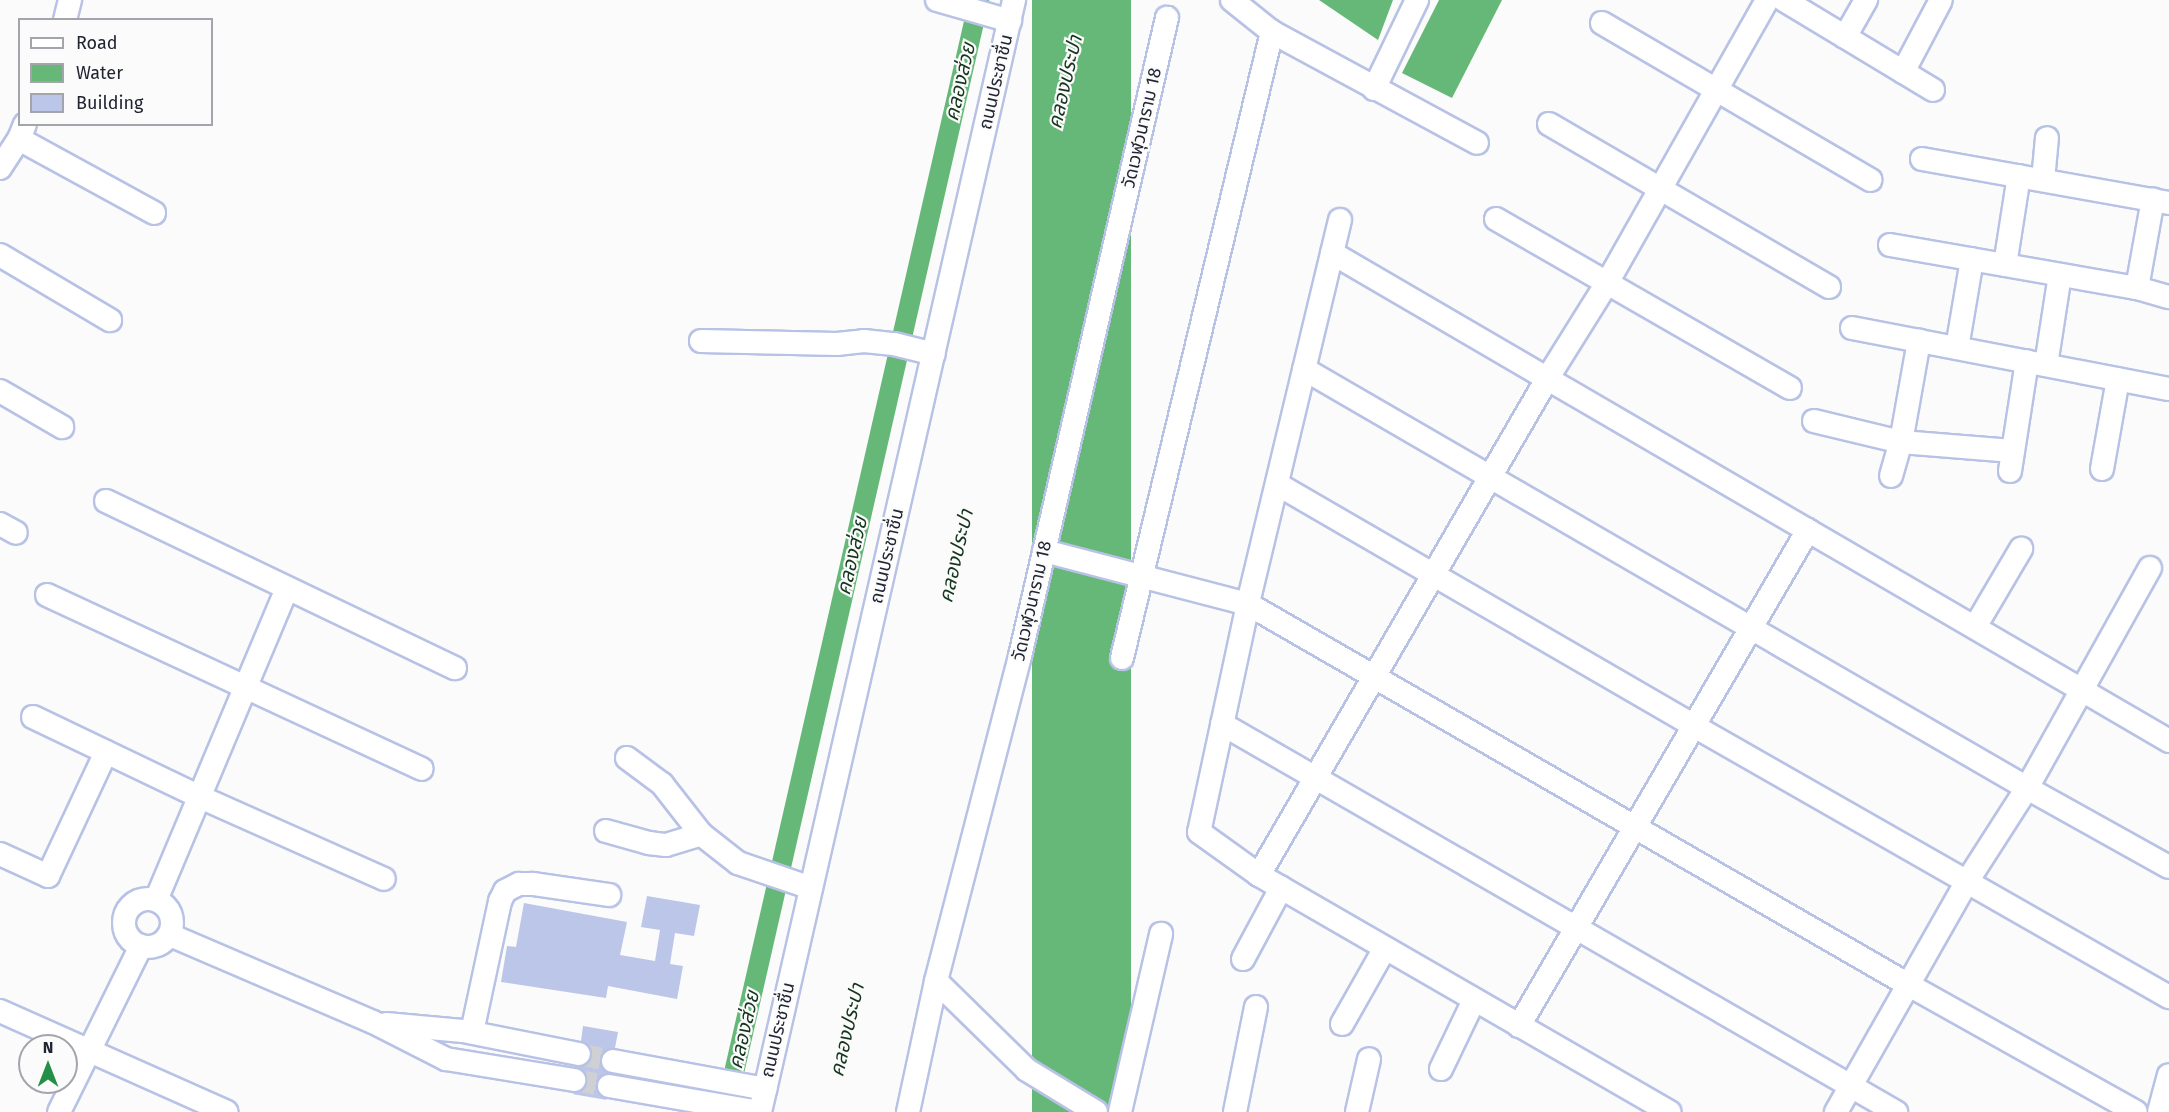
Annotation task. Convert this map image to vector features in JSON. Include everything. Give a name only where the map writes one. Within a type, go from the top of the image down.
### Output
[{"type":"street","points":[[66,18],[70,0]]},
{"type":"street","points":[[937,0],[970,9],[1012,11]]},
{"type":"street","points":[[1232,0],[1272,32],[1477,143]]},
{"type":"street","points":[[1374,89],[1417,0]]},
{"type":"street","points":[[1259,875],[1547,379],[1607,283],[1767,0]]},
{"type":"street","points":[[1784,0],[1933,90]]},
{"type":"street","points":[[1845,37],[1866,0]]},
{"type":"street","points":[[1903,72],[1941,0]]},
{"type":"street","name":"ถนนประชาชื่น","points":[[760,1112],[1012,11]]},
{"type":"street","name":"วัดเวฬุวนาราม 18","points":[[908,1112],[936,981],[1020,656],[1167,18]]},
{"type":"street","points":[[1602,23],[1871,180]]},
{"type":"street","points":[[1122,658],[1272,32]]},
{"type":"street","points":[[1549,124],[1829,287]]},
{"type":"street","points":[[0,168],[22,132],[154,213]]},
{"type":"street","points":[[2043,180],[2047,138]]},
{"type":"street","points":[[1922,159],[2161,201],[2137,288]]},
{"type":"street","points":[[2005,265],[2019,176]]},
{"type":"street","points":[[1496,219],[1790,388]]},
{"type":"street","points":[[1340,220],[1248,604],[1199,831],[1259,875],[1669,1112]]},
{"type":"street","points":[[1890,245],[2137,288],[2169,297]]},
{"type":"street","points":[[1332,253],[2169,741]]},
{"type":"street","points":[[0,255],[110,320]]},
{"type":"street","points":[[1957,348],[1972,259]]},
{"type":"street","points":[[1814,421],[1901,442],[2011,461],[2060,274]]},
{"type":"street","points":[[1852,328],[2169,389]]},
{"type":"street","points":[[701,341],[837,344],[864,341],[894,344],[934,354]]},
{"type":"street","points":[[1891,476],[1901,442],[1919,341]]},
{"type":"street","points":[[1304,369],[2027,788],[2169,867]]},
{"type":"street","points":[[2102,469],[2118,379]]},
{"type":"street","points":[[0,391],[62,427]]},
{"type":"street","points":[[1277,484],[1694,726],[1968,880],[2169,997]]},
{"type":"street","points":[[106,501],[455,668]]},
{"type":"street","points":[[1519,1026],[1808,530]]},
{"type":"street","points":[[1975,627],[2021,549]]},
{"type":"street","points":[[1044,551],[1248,604],[1376,675],[1907,984],[2136,1112]]},
{"type":"street","points":[[1836,1112],[1968,880],[2027,788],[2080,689],[2150,568]]},
{"type":"street","points":[[156,900],[287,588]]},
{"type":"street","points":[[47,595],[422,768]]},
{"type":"street","points":[[33,717],[200,797],[384,879]]},
{"type":"street","points":[[1222,724],[1316,776],[1896,1112]]},
{"type":"street","points":[[0,855],[48,876],[106,752]]},
{"type":"street","points":[[627,758],[662,784],[701,834],[738,863],[811,888]]},
{"type":"street","points":[[606,831],[649,843],[666,845],[701,834]]},
{"type":"street","points":[[472,1032],[500,901],[505,891],[519,884],[533,884],[609,895]]},
{"type":"street","points":[[1243,959],[1281,888]]},
{"type":"street","points":[[147,899],[156,900],[169,910],[172,918],[170,934],[157,946],[141,946],[128,936],[124,920],[132,905],[147,899]]},
{"type":"street","points":[[170,934],[373,1022],[446,1059],[574,1080]]},
{"type":"street","points":[[1120,1112],[1161,934]]},
{"type":"street","points":[[59,1112],[141,946]]},
{"type":"street","points":[[1342,1024],[1385,948]]},
{"type":"street","points":[[936,981],[1027,1070],[1096,1112]]},
{"type":"street","points":[[1441,1069],[1474,1000]]},
{"type":"street","points":[[1235,1112],[1256,1006]]},
{"type":"street","points":[[0,1011],[227,1112]]},
{"type":"street","points":[[373,1022],[472,1032],[579,1054]]},
{"type":"street","points":[[1357,1112],[1369,1059]]},
{"type":"street","points":[[613,1061],[765,1089]]},
{"type":"street","points":[[2159,1112],[2169,1075]]},
{"type":"street","points":[[609,1086],[760,1112]]},
{"type":"water","name":"คลองประปา","points":[[1032,0],[1131,0],[1131,1112],[1032,1112]]},
{"type":"water","points":[[1319,0],[1393,0],[1378,40]]},
{"type":"water","points":[[1439,0],[1502,0],[1452,98],[1402,73]]},
{"type":"building","points":[[647,896],[700,905],[694,936],[675,933],[670,964],[683,966],[677,999],[608,986],[606,998],[501,982],[507,946],[516,947],[524,903],[627,922],[620,955],[655,961],[660,930],[641,927]]},
{"type":"building","points":[[583,1026],[618,1032],[615,1048],[603,1052],[600,1059],[601,1066],[608,1073],[598,1078],[596,1090],[607,1100],[572,1094],[585,1088],[587,1076],[578,1067],[589,1063],[592,1056],[588,1044],[581,1041]]},
{"type":"waterway","name":"คลองส่วย","points":[[725,1112],[979,0]]},
{"type":"tunnel","points":[[579,1054],[613,1061]]},
{"type":"tunnel","points":[[574,1080],[609,1086]]}]
